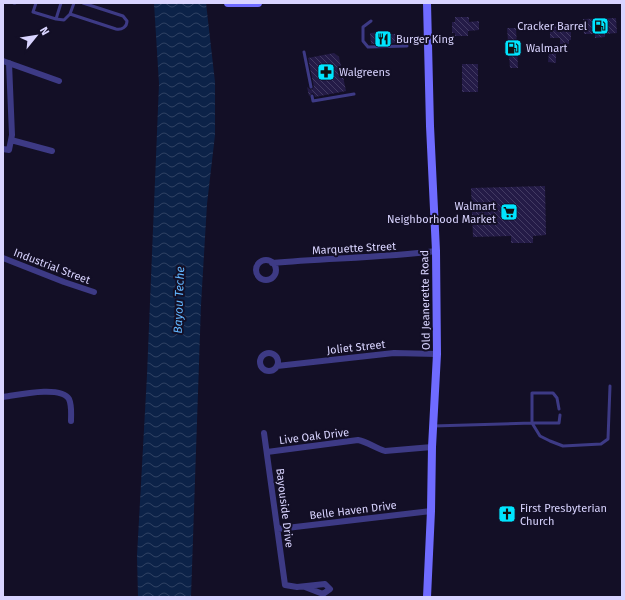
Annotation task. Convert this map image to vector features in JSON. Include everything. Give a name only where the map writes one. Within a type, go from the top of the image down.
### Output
[{"type":"main road","points":[[229,3],[258,3]]},
{"type":"main road","name":"Old Jeanerette Road","points":[[427,597],[437,354],[436,251],[430,126],[428,3]]},
{"type":"street","points":[[3,149],[9,150],[12,134],[6,62],[59,81]]},
{"type":"street","points":[[11,140],[52,151]]},
{"type":"street","name":"Marquette Street","points":[[272,263],[406,255],[436,251]]},
{"type":"street","name":"Industrial Street","points":[[3,258],[94,292]]},
{"type":"street","name":"Joliet Street","points":[[278,366],[394,353],[437,354]]},
{"type":"street","points":[[3,397],[55,391],[62,393],[68,398],[71,405],[71,421]]},
{"type":"street","name":"Bayouside Drive","points":[[264,433],[285,585],[305,587]]},
{"type":"street","name":"Live Oak Drive","points":[[267,452],[358,440],[371,444],[378,449],[385,451],[432,447]]},
{"type":"street","name":"Belle Haven Drive","points":[[278,529],[431,511]]},
{"type":"lane","points":[[36,3],[33,12],[64,20],[70,14],[74,3]]},
{"type":"lane","points":[[56,19],[61,3]]},
{"type":"lane","points":[[70,14],[116,29],[124,28],[126,25],[127,21],[123,16],[83,3]]},
{"type":"lane","points":[[371,21],[363,27],[363,41],[368,47],[407,46]]},
{"type":"lane","points":[[304,52],[311,87]]},
{"type":"lane","points":[[312,96],[312,101],[354,94]]},
{"type":"lane","points":[[559,409],[557,398],[553,393],[532,393],[532,424],[540,436],[550,442],[563,446],[602,444],[608,439],[610,386]]},
{"type":"lane","points":[[434,426],[559,423],[560,415]]},
{"type":"water","name":"Bayou Teche","points":[[154,3],[206,3],[215,82],[215,135],[207,204],[201,305],[191,597],[138,597],[137,556],[147,375],[159,84]]},
{"type":"building","points":[[455,17],[469,17],[469,22],[479,21],[479,30],[468,31],[468,36],[455,36],[455,33],[452,33],[452,22],[455,22]]},
{"type":"building","name":"Cracker Barrel","points":[[616,18],[617,33],[605,34],[605,37],[595,38],[595,34],[584,34],[583,19]]},
{"type":"building","points":[[550,24],[571,24],[571,40],[569,40],[569,44],[560,44],[560,38],[550,38]]},
{"type":"building","name":"Walmart","points":[[507,28],[516,28],[518,68],[510,68]]},
{"type":"building","name":"Burger King","points":[[388,32],[388,34],[396,34],[396,43],[371,44],[370,33]]},
{"type":"building","points":[[549,52],[556,52],[556,63],[548,62]]},
{"type":"building","name":"Walgreens","points":[[334,53],[339,57],[346,91],[315,97],[312,93],[309,96],[307,87],[311,90],[314,87],[308,58]]},
{"type":"building","points":[[462,64],[478,64],[478,92],[462,92]]},
{"type":"building","name":"Walmart Neighborhood Market","points":[[545,186],[546,235],[533,236],[533,243],[511,243],[511,236],[473,237],[471,188]]},
{"type":"place","name":"Cracker Barrel","points":[[600,26]]},
{"type":"place","name":"Burger King","points":[[383,39]]},
{"type":"place","name":"Walmart","points":[[513,48]]},
{"type":"place","name":"Walgreens","points":[[326,72]]},
{"type":"place","name":"Walmart Neighborhood Market","points":[[509,212]]},
{"type":"place","name":"First Presbyterian Church","points":[[507,514]]}]
